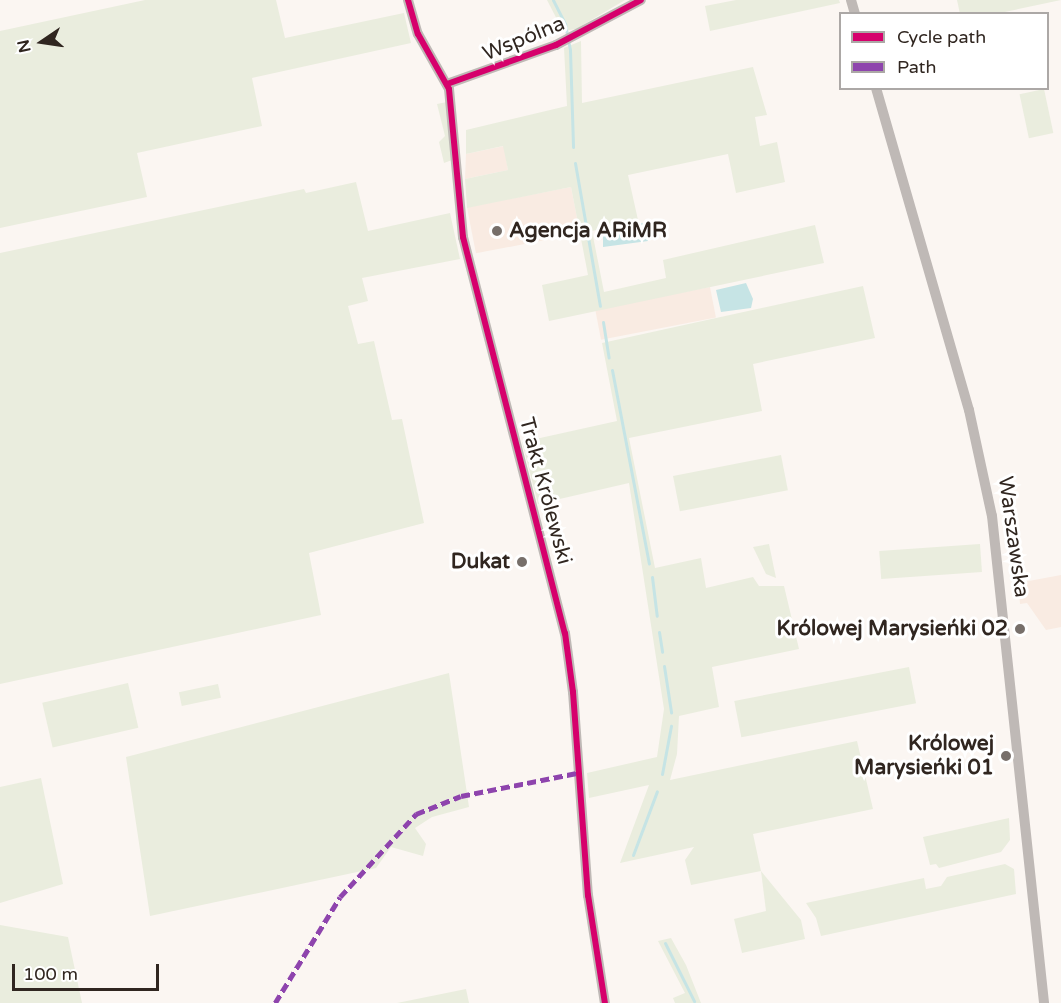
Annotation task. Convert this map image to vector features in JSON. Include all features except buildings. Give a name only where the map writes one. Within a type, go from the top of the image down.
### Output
[{"type":"street","name":"Trakt Królewski","points":[[408,0],[418,34],[447,84],[456,128],[455,173],[463,237],[565,633],[573,692],[588,895],[605,1003]]},
{"type":"street","name":"Wspólna","points":[[447,84],[556,45],[641,0]]},
{"type":"street","name":"Warszawska","points":[[877,90],[970,412],[992,516],[1044,1003]]},
{"type":"shaded area","points":[[145,0],[276,0],[285,38],[404,13],[411,43],[252,78],[262,126],[137,153],[147,197],[0,228],[0,31]]},
{"type":"shaded area","points":[[547,0],[625,0],[576,29],[563,31]]},
{"type":"shaded area","points":[[736,0],[839,0],[840,3],[710,31],[705,6]]},
{"type":"shaded area","points":[[957,0],[1061,0],[1005,12],[960,12]]},
{"type":"shaded area","points":[[581,41],[582,103],[753,67],[767,115],[755,117],[760,146],[777,142],[785,182],[736,193],[728,154],[628,175],[638,220],[592,231],[604,292],[666,278],[663,260],[815,225],[824,263],[549,321],[542,285],[588,275],[571,187],[467,208],[465,179],[508,170],[503,146],[466,154],[466,130],[567,106],[564,48]]},
{"type":"shaded area","points":[[1044,90],[1053,133],[1029,138],[1020,94]]},
{"type":"shaded area","points":[[447,102],[452,160],[444,163],[439,142],[445,136],[437,104]]},
{"type":"shaded area","points":[[504,146],[508,170],[465,179],[466,154]]},
{"type":"shaded area","points":[[356,182],[368,231],[450,213],[460,259],[362,278],[368,301],[348,306],[358,344],[374,341],[392,420],[402,419],[424,523],[309,553],[321,615],[0,684],[0,253],[304,189],[306,193]]},
{"type":"shaded area","points":[[571,187],[580,233],[476,253],[467,207]]},
{"type":"shaded area","points":[[863,286],[875,338],[753,364],[762,411],[629,438],[655,568],[701,558],[706,588],[753,577],[759,586],[784,586],[799,649],[712,667],[719,707],[679,716],[677,754],[670,780],[857,741],[873,809],[753,834],[761,871],[691,885],[685,860],[694,847],[620,863],[649,785],[589,798],[587,773],[657,757],[664,709],[629,483],[538,504],[522,442],[617,421],[602,343]]},
{"type":"shaded area","points":[[710,287],[716,317],[601,340],[595,309]]},
{"type":"shaded area","points":[[781,455],[788,490],[680,511],[673,476]]},
{"type":"shaded area","points":[[769,544],[776,578],[766,574],[753,547]]},
{"type":"shaded area","points":[[980,544],[982,572],[881,579],[879,551]]},
{"type":"shaded area","points":[[1061,575],[1061,627],[1046,630],[1027,603],[1020,604],[1018,583]]},
{"type":"shaded area","points":[[909,667],[916,703],[741,737],[734,701]]},
{"type":"shaded area","points":[[449,673],[469,807],[432,817],[415,828],[426,844],[423,856],[391,847],[376,868],[150,916],[126,757]]},
{"type":"shaded area","points":[[128,683],[138,728],[53,748],[42,703]]},
{"type":"shaded area","points":[[218,684],[221,698],[182,706],[179,692]]},
{"type":"shaded area","points":[[41,778],[63,884],[0,903],[0,787]]},
{"type":"shaded area","points":[[1009,818],[1010,840],[1001,852],[939,868],[936,864],[930,865],[923,837]]},
{"type":"shaded area","points":[[1005,864],[1014,869],[1016,894],[821,936],[816,918],[806,903],[924,878],[926,889],[941,886],[947,877]]},
{"type":"shaded area","points":[[761,871],[801,920],[805,939],[742,953],[734,919],[766,911]]},
{"type":"shaded area","points":[[0,925],[68,937],[82,1003],[0,1003]]},
{"type":"shaded area","points":[[671,938],[686,965],[701,1003],[675,1003],[673,998],[685,993],[658,941]]},
{"type":"shaded area","points":[[466,989],[469,1003],[397,1003]]},
{"type":"water","points":[[643,223],[648,226],[648,241],[603,247],[603,233]]},
{"type":"water","points":[[746,283],[753,299],[751,308],[721,312],[716,290]]},
{"type":"waterway","points":[[553,0],[565,24],[570,50],[573,147]]},
{"type":"waterway","points":[[575,163],[600,306]]},
{"type":"waterway","points":[[603,322],[609,358]]},
{"type":"waterway","points":[[612,370],[649,564]]},
{"type":"waterway","points":[[652,577],[657,616]]},
{"type":"waterway","points":[[659,632],[662,652]]},
{"type":"waterway","points":[[664,666],[671,712]]},
{"type":"waterway","points":[[662,774],[671,726]]},
{"type":"waterway","points":[[633,855],[657,791]]},
{"type":"waterway","points":[[665,943],[694,1001]]},
{"type":"marked path","points":[[275,1003],[340,897],[416,814],[461,796],[577,773]]},
{"type":"cycle path","points":[[408,0],[418,34],[449,89],[463,237],[565,633],[573,692],[588,895],[605,1003]]},
{"type":"cycle path","points":[[447,84],[556,45],[641,0]]},
{"type":"place","name":"Agencja ARiMR","points":[[497,231]]},
{"type":"place","name":"Dukat","points":[[522,562]]},
{"type":"place","name":"Królowej Marysieńki 02","points":[[1020,629]]},
{"type":"place","name":"Królowej Marysieńki 01","points":[[1006,756]]}]
